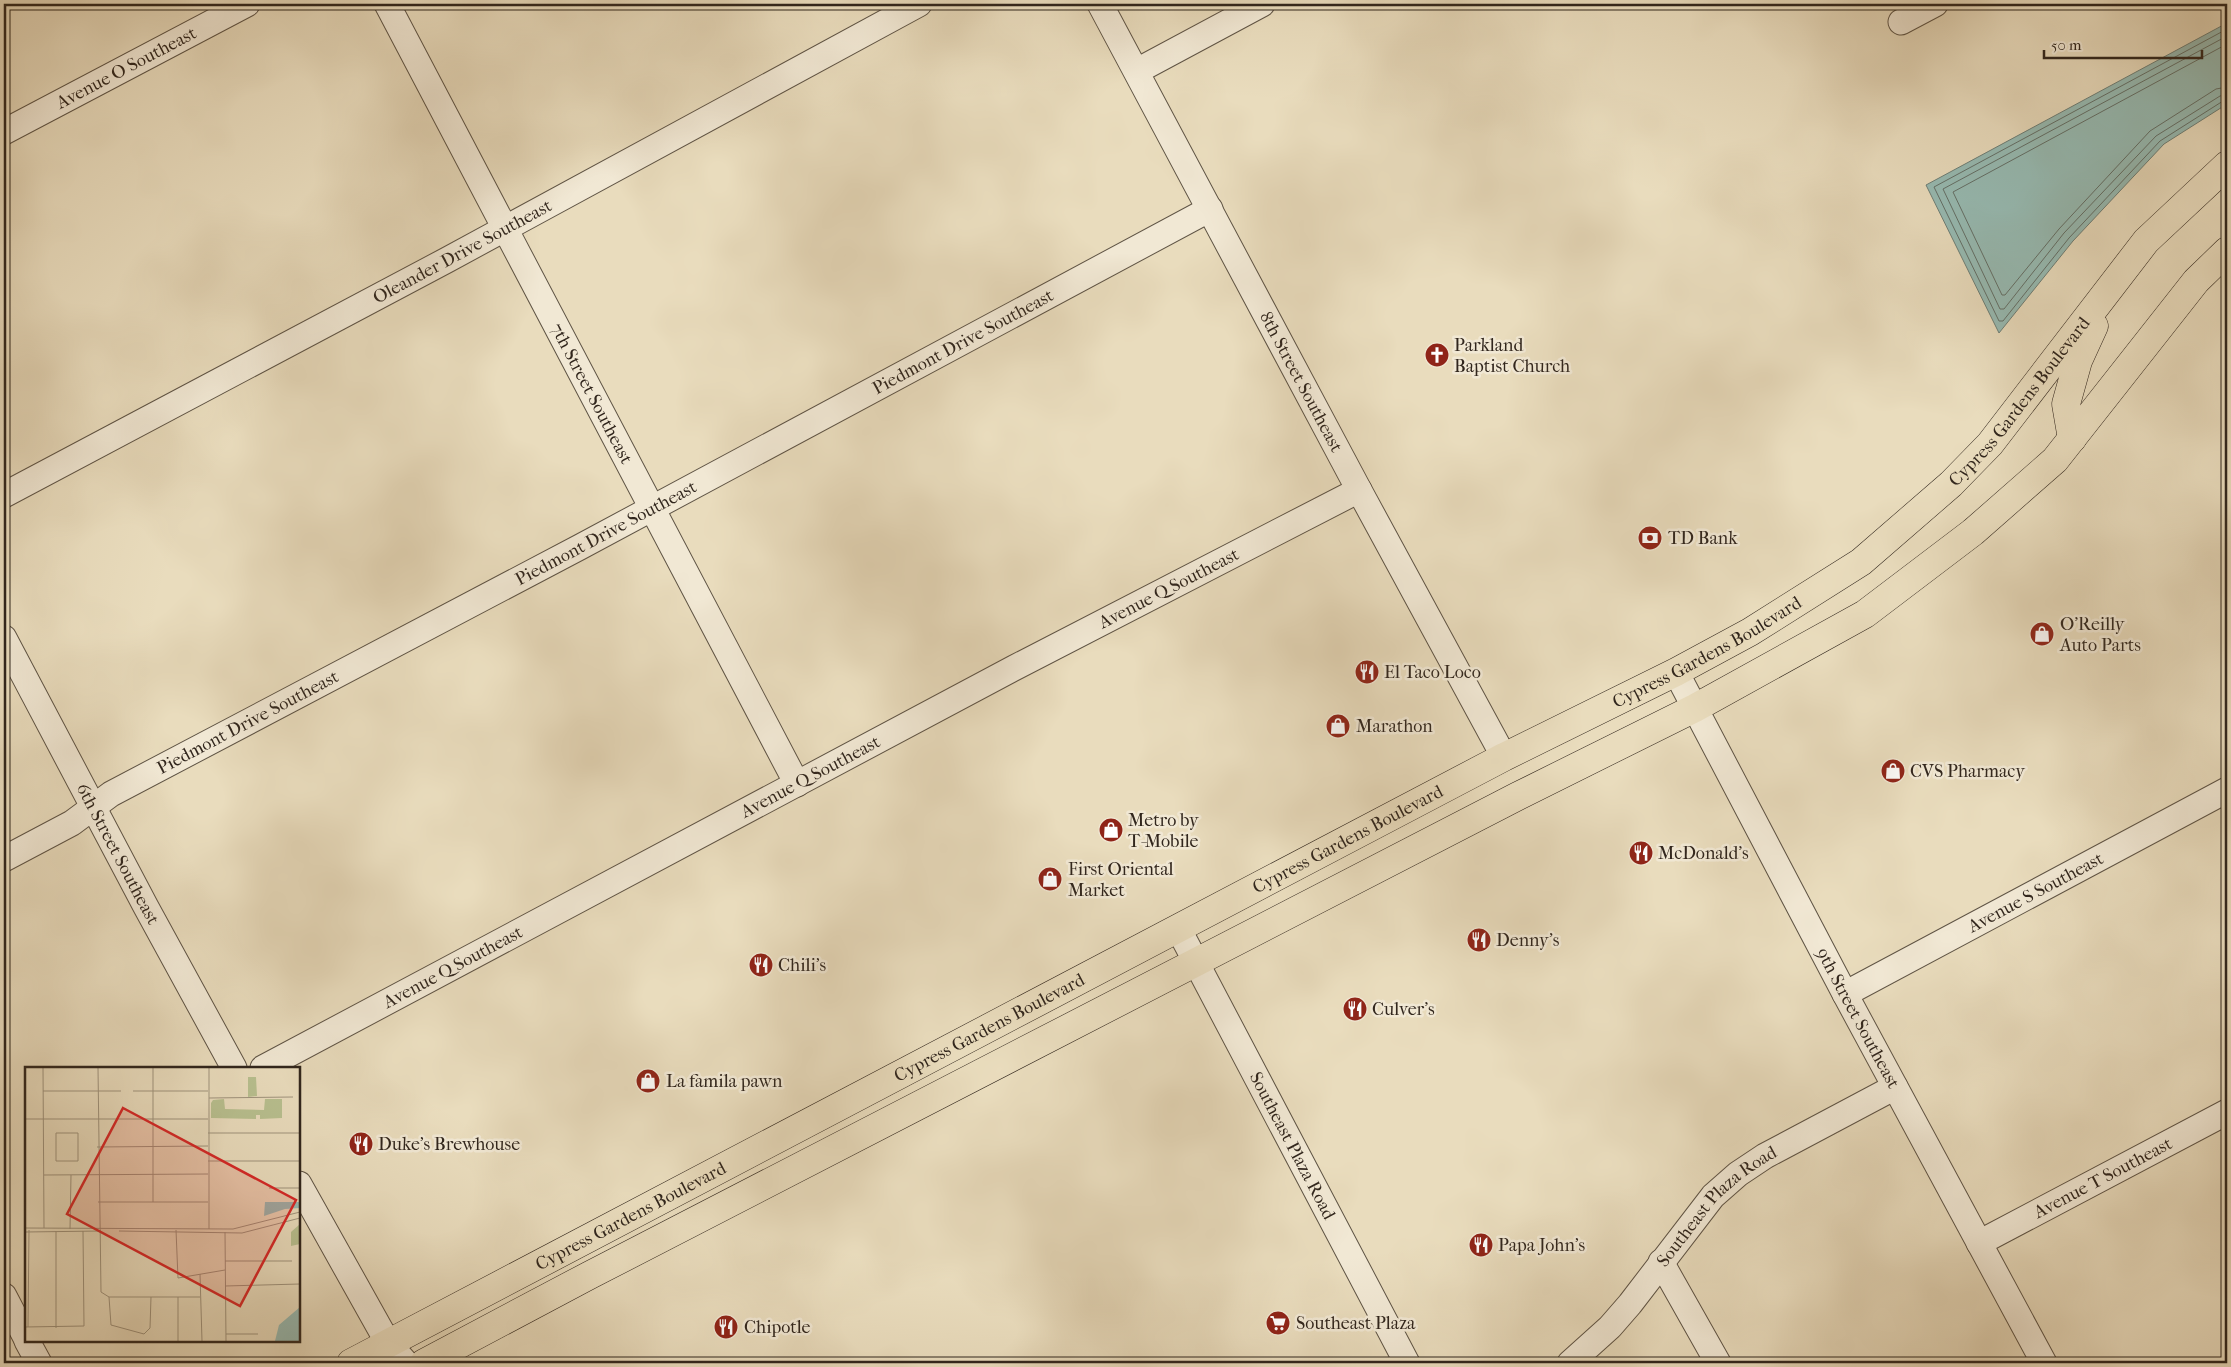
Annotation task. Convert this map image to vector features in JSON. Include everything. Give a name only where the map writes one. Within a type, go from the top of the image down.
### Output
[{"type":"main road","name":"Cypress Gardens Boulevard","points":[[351,1363],[1504,757],[1676,672],[1750,632],[1861,562],[1951,484],[1990,444],[2146,241],[2227,165]]},
{"type":"main road","points":[[2072,439],[2066,404],[2078,361],[2099,315],[2146,241]]},
{"type":"main road","name":"Cypress Gardens Boulevard","points":[[424,1363],[590,1275],[1196,962],[1695,708],[1865,614],[1973,532],[2055,460],[2196,280],[2227,251]]},
{"type":"main road","points":[[1426,844],[1429,826],[1437,812],[1491,778],[1499,770],[1504,757]]},
{"type":"main road","points":[[829,1152],[830,1137],[842,1125],[890,1089],[910,1068]]},
{"type":"main road","points":[[590,1275],[622,1244],[749,1173],[771,1151],[775,1140]]},
{"type":"street","name":"Avenue O Southeast","points":[[4,132],[247,4]]},
{"type":"street","name":"7th Street Southeast","points":[[387,4],[506,226],[797,784]]},
{"type":"street","name":"Oleander Drive Southeast","points":[[4,495],[919,4]]},
{"type":"street","name":"8th Street Southeast","points":[[1100,4],[1359,490],[1504,757]]},
{"type":"street","points":[[1137,71],[1262,4]]},
{"type":"street","points":[[1901,22],[1935,4]]},
{"type":"street","name":"Piedmont Drive Southeast","points":[[4,859],[72,823],[111,794],[1210,209]]},
{"type":"street","name":"Avenue Q Southeast","points":[[265,1067],[1014,668],[1359,490]]},
{"type":"street","name":"6th Street Southeast","points":[[4,638],[93,808],[233,1067]]},
{"type":"street","name":"9th Street Southeast","points":[[1676,672],[1845,994],[2044,1363]]},
{"type":"street","name":"Avenue S Southeast","points":[[1845,994],[2227,790]]},
{"type":"street","name":"Southeast Plaza Road","points":[[1178,928],[1407,1363]]},
{"type":"street","name":"Southeast Plaza Road","points":[[1570,1363],[1610,1327],[1630,1304],[1712,1196],[1738,1174],[1765,1156],[1895,1087]]},
{"type":"street","name":"Avenue T Southeast","points":[[1979,1243],[2227,1112]]},
{"type":"street","points":[[300,1186],[388,1343],[406,1363]]},
{"type":"street","points":[[1661,1262],[1718,1363]]},
{"type":"street","points":[[4,1296],[25,1336]]},
{"type":"street","points":[[28,1342],[39,1363]]},
{"type":"water","points":[[2227,23],[2227,104],[2164,144],[2073,241],[1999,333],[1926,185]]},
{"type":"place","name":"Parkland Baptist Church","points":[[1437,355]]},
{"type":"place","name":"TD Bank","points":[[1650,538]]},
{"type":"place","name":"O'Reilly Auto Parts","points":[[2042,634]]},
{"type":"place","name":"El Taco Loco","points":[[1367,672]]},
{"type":"place","name":"Marathon","points":[[1338,726]]},
{"type":"place","name":"CVS Pharmacy","points":[[1893,771]]},
{"type":"place","name":"Metro by T-Mobile","points":[[1111,830]]},
{"type":"place","name":"McDonald's","points":[[1641,853]]},
{"type":"place","name":"First Oriental Market","points":[[1050,879]]},
{"type":"place","name":"Denny's","points":[[1479,940]]},
{"type":"place","name":"Chili's","points":[[761,965]]},
{"type":"place","name":"Culver's","points":[[1355,1009]]},
{"type":"place","name":"La famila pawn","points":[[648,1081]]},
{"type":"place","name":"Duke's Brewhouse","points":[[361,1144]]},
{"type":"place","name":"Papa John's","points":[[1481,1245]]},
{"type":"place","name":"Southeast Plaza","points":[[1278,1323]]},
{"type":"place","name":"Chipotle","points":[[726,1327]]}]
